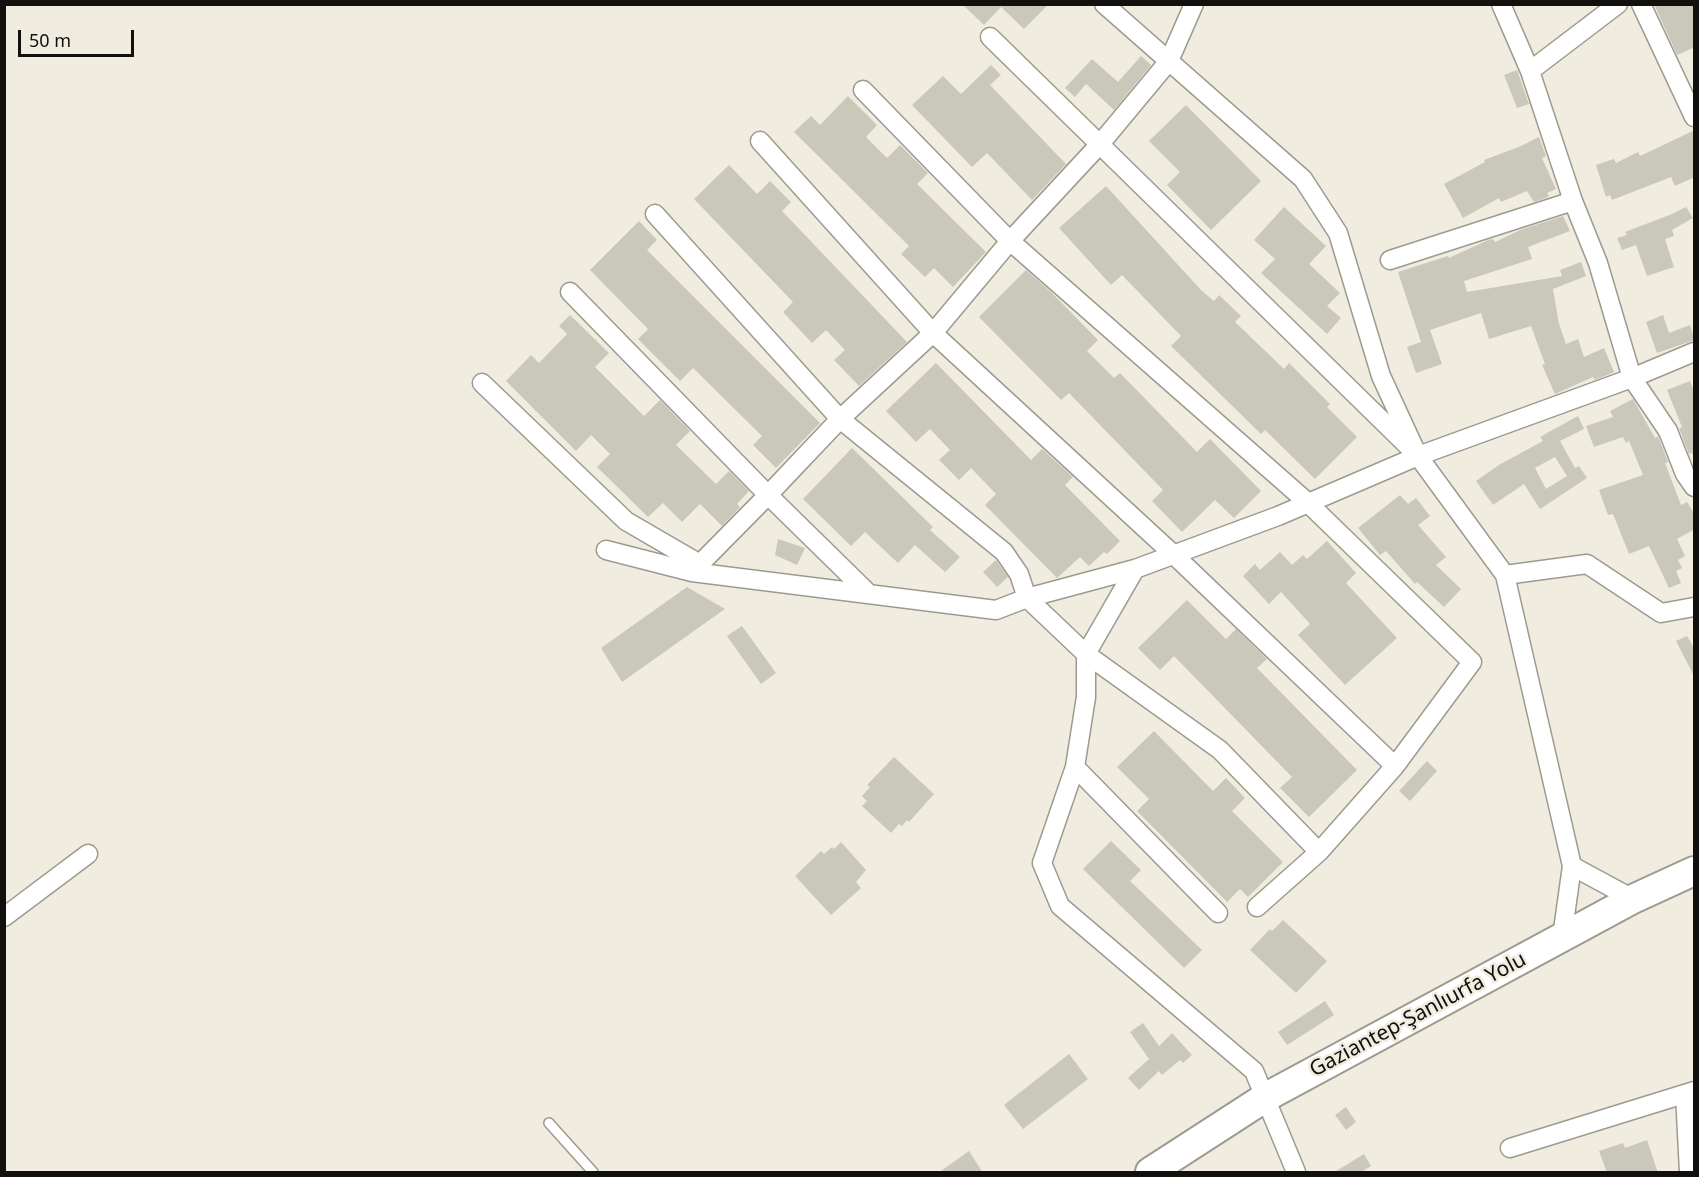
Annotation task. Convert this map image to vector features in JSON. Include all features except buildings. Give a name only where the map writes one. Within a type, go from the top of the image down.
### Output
[{"type":"main road","name":"Gaziantep-Şanlıurfa Yolu","points":[[1150,1173],[1266,1097],[1633,899],[1695,871]]},
{"type":"street","points":[[1104,4],[1303,179],[1338,233],[1381,375],[1418,456]]},
{"type":"street","points":[[1501,4],[1530,70],[1573,201],[1598,262],[1632,378],[1668,431],[1685,474],[1695,487]]},
{"type":"street","points":[[1530,70],[1618,4]]},
{"type":"street","points":[[1641,4],[1695,117]]},
{"type":"street","points":[[696,568],[840,419],[933,333],[1010,241],[1100,144],[1169,61],[1191,8]]},
{"type":"street","points":[[990,37],[1418,456],[1505,575],[1572,866],[1562,937]]},
{"type":"street","points":[[863,90],[1010,241],[1307,502],[1472,662],[1395,766],[1319,852],[1257,907]]},
{"type":"street","points":[[760,141],[933,333],[1174,555],[1395,766]]},
{"type":"street","points":[[1390,260],[1573,201]]},
{"type":"street","points":[[655,214],[840,419],[1004,552],[1019,574],[1027,598],[1086,654],[1220,750],[1319,852]]},
{"type":"street","points":[[570,291],[768,495],[868,594]]},
{"type":"street","points":[[606,550],[696,568],[868,594],[996,610],[1027,598],[1135,569],[1174,555],[1278,516],[1418,456],[1632,378],[1695,352]]},
{"type":"street","points":[[482,383],[626,521],[696,568]]},
{"type":"street","points":[[1505,575],[1587,564],[1661,613],[1695,607]]},
{"type":"street","points":[[1135,569],[1086,654],[1086,697],[1075,767],[1042,863],[1059,906],[1254,1071],[1296,1173]]},
{"type":"street","points":[[1075,767],[1218,913]]},
{"type":"street","points":[[4,917],[88,854]]},
{"type":"street","points":[[1572,866],[1633,899]]},
{"type":"street","points":[[1510,1148],[1690,1093],[1689,1173]]},
{"type":"lane","points":[[549,1124],[593,1173]]}]
